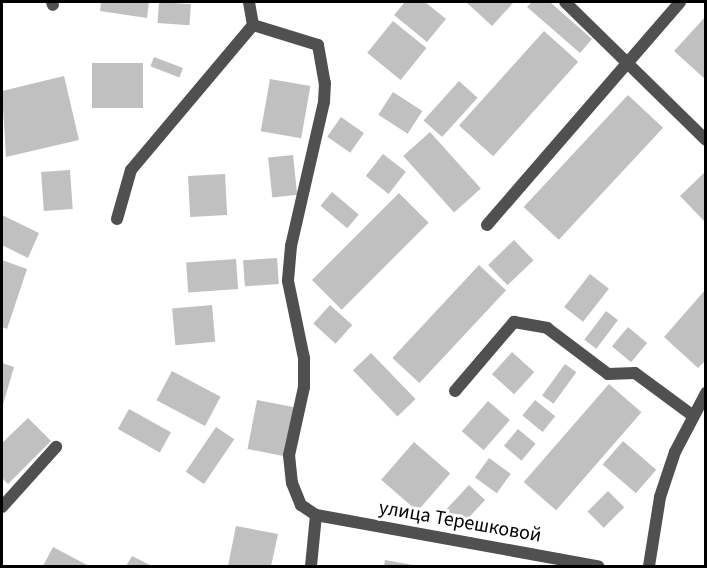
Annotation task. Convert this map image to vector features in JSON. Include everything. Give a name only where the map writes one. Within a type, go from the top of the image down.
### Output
[{"type":"street","points":[[117,219],[131,170],[253,25],[249,2]]},
{"type":"street","points":[[565,2],[627,59],[705,140]]},
{"type":"street","points":[[487,225],[627,59],[680,2]]},
{"type":"street","points":[[253,25],[318,45],[325,83],[324,102],[291,246],[288,281],[304,358],[304,387],[290,455],[292,483],[301,505],[316,515],[311,567]]},
{"type":"street","points":[[455,391],[514,322],[547,328],[608,374],[635,373],[692,415]]},
{"type":"street","points":[[649,567],[660,497],[692,415],[705,393]]},
{"type":"street","points":[[2,507],[56,447]]},
{"type":"street","name":"улица Терешковой","points":[[316,515],[598,567]]},
{"type":"building","points":[[101,2],[149,2],[147,18],[100,11]]},
{"type":"building","points":[[159,2],[191,4],[189,25],[158,23]]},
{"type":"building","points":[[405,2],[425,2],[446,19],[427,42],[394,15]]},
{"type":"building","points":[[466,2],[514,2],[492,26]]},
{"type":"building","points":[[532,2],[550,2],[592,39],[580,53],[527,7]]},
{"type":"building","points":[[706,16],[706,80],[674,51]]},
{"type":"building","points":[[393,21],[426,48],[401,80],[367,53]]},
{"type":"building","points":[[544,31],[578,62],[493,156],[459,125]]},
{"type":"building","points":[[154,57],[183,68],[179,77],[150,66]]},
{"type":"building","points":[[92,63],[143,63],[143,108],[92,108]]},
{"type":"building","points":[[64,76],[79,140],[6,157],[2,91]]},
{"type":"building","points":[[270,79],[310,86],[301,138],[261,131]]},
{"type":"building","points":[[459,81],[478,98],[442,137],[424,120]]},
{"type":"building","points":[[393,92],[422,111],[408,134],[378,115]]},
{"type":"building","points":[[628,95],[663,128],[559,240],[524,207]]},
{"type":"building","points":[[341,117],[364,133],[350,153],[327,137]]},
{"type":"building","points":[[430,132],[481,188],[454,213],[403,156]]},
{"type":"building","points":[[383,154],[406,172],[389,194],[366,176]]},
{"type":"building","points":[[293,155],[297,195],[272,197],[268,158]]},
{"type":"building","points":[[70,170],[73,209],[44,211],[41,172]]},
{"type":"building","points":[[706,171],[706,223],[680,196]]},
{"type":"building","points":[[225,174],[227,215],[190,217],[188,176]]},
{"type":"building","points":[[332,192],[359,214],[347,228],[320,206]]},
{"type":"building","points":[[399,193],[429,223],[342,310],[312,280]]},
{"type":"building","points":[[2,215],[39,233],[28,258],[2,245]]},
{"type":"building","points":[[514,240],[533,260],[508,285],[488,265]]},
{"type":"building","points":[[277,258],[279,284],[245,286],[243,260]]},
{"type":"building","points":[[236,259],[238,289],[188,292],[186,262]]},
{"type":"building","points":[[2,260],[27,269],[7,329],[2,327]]},
{"type":"building","points":[[479,265],[506,290],[419,383],[392,358]]},
{"type":"building","points":[[590,274],[609,289],[583,322],[564,307]]},
{"type":"building","points":[[706,289],[706,360],[698,368],[664,337]]},
{"type":"building","points":[[212,305],[215,342],[175,345],[172,308]]},
{"type":"building","points":[[330,305],[352,325],[336,344],[313,324]]},
{"type":"building","points":[[606,311],[618,320],[596,349],[584,340]]},
{"type":"building","points":[[628,327],[647,343],[631,362],[612,346]]},
{"type":"building","points":[[512,352],[534,372],[514,394],[492,374]]},
{"type":"building","points":[[371,353],[415,399],[397,416],[353,370]]},
{"type":"building","points":[[2,363],[14,367],[2,408]]},
{"type":"building","points":[[565,364],[576,372],[553,404],[542,396]]},
{"type":"building","points":[[172,371],[221,397],[205,426],[157,400]]},
{"type":"building","points":[[609,384],[641,412],[556,510],[524,482]]},
{"type":"building","points":[[257,400],[294,407],[285,456],[247,449]]},
{"type":"building","points":[[535,400],[555,416],[543,432],[522,416]]},
{"type":"building","points":[[488,401],[510,420],[484,450],[462,431]]},
{"type":"building","points":[[129,409],[171,432],[160,452],[118,429]]},
{"type":"building","points":[[28,418],[51,441],[8,484],[2,478],[2,443]]},
{"type":"building","points":[[216,427],[234,439],[204,484],[186,472]]},
{"type":"building","points":[[518,429],[536,444],[521,461],[504,446]]},
{"type":"building","points":[[623,441],[656,470],[636,493],[603,464]]},
{"type":"building","points":[[414,442],[450,473],[417,511],[381,480]]},
{"type":"building","points":[[489,458],[511,474],[497,493],[475,477]]},
{"type":"building","points":[[469,485],[485,500],[459,528],[443,513]]},
{"type":"building","points":[[608,491],[624,507],[604,528],[587,512]]},
{"type":"building","points":[[236,526],[278,534],[271,566],[228,566]]},
{"type":"building","points":[[53,547],[89,566],[43,566]]},
{"type":"building","points":[[132,556],[152,566],[126,566]]},
{"type":"building","points":[[385,560],[413,565],[413,566],[384,566]]}]
